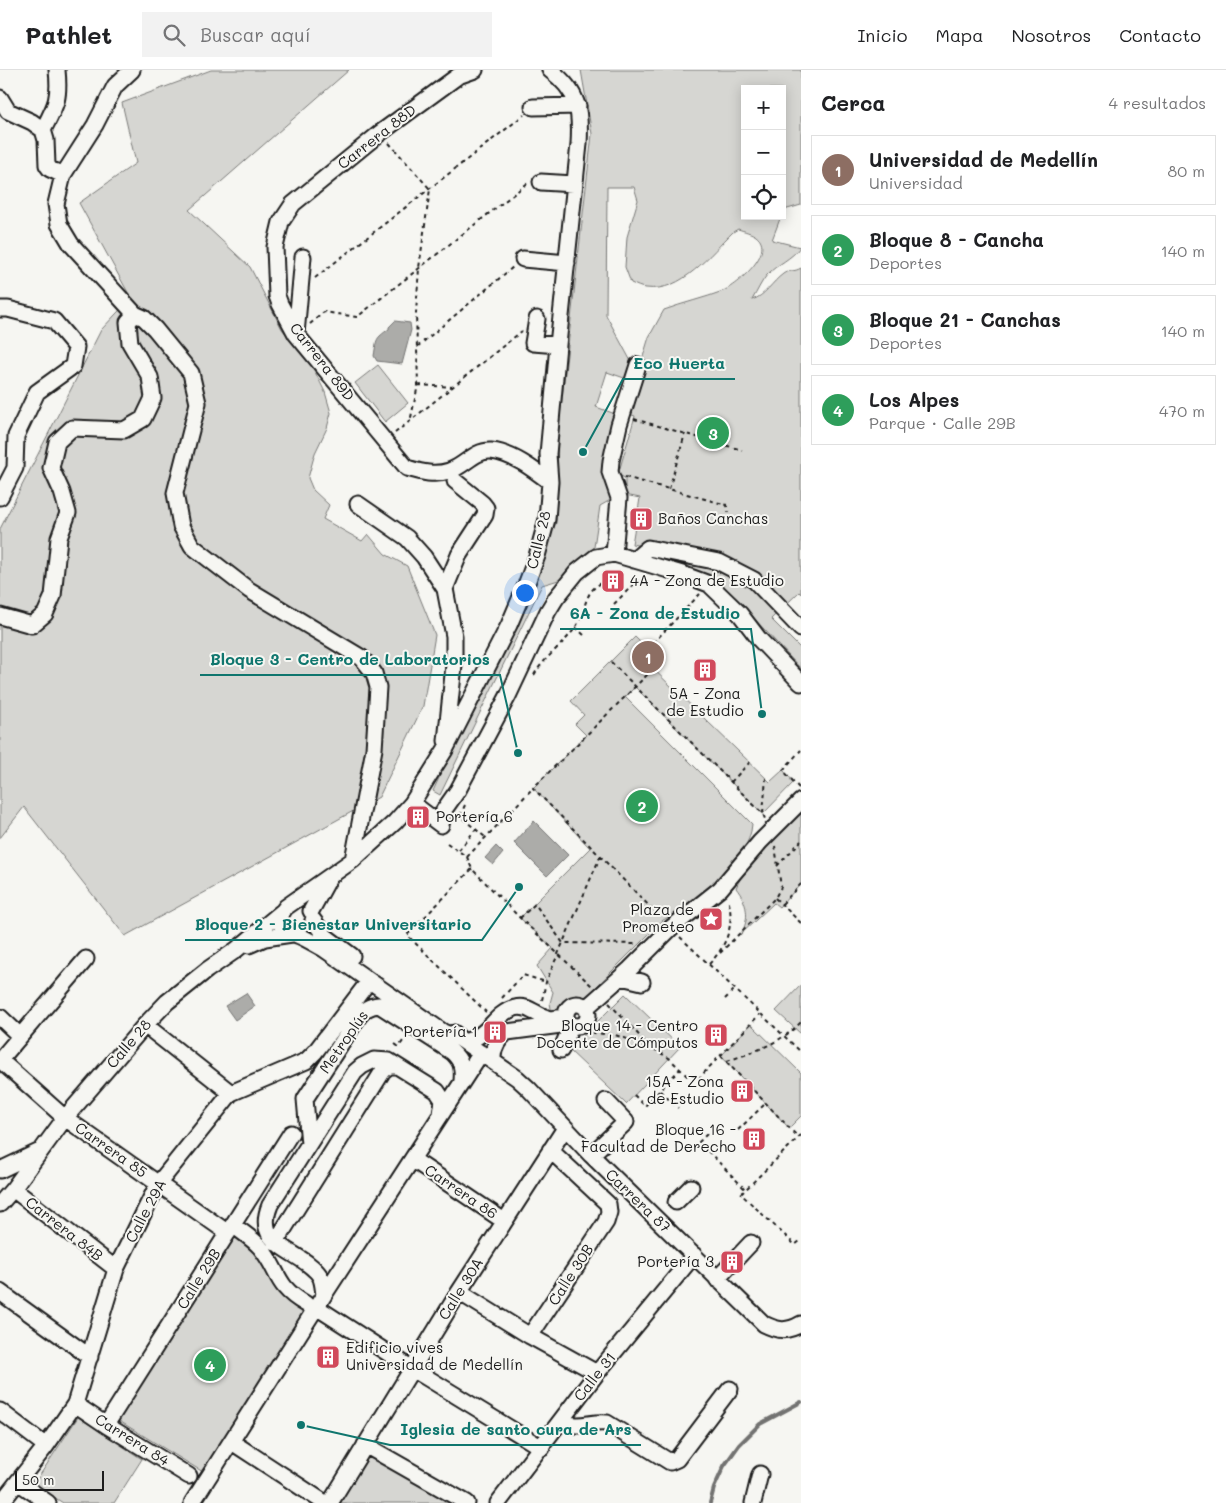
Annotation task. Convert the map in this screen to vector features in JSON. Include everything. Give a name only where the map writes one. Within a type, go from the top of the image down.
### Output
[{"type":"street","points":[[43,130],[55,107],[59,90],[57,70]]},
{"type":"street","points":[[132,70],[115,86],[95,125],[63,176],[56,204],[59,224],[71,244],[135,314],[144,318],[155,329],[191,373],[198,403],[175,493],[181,526],[192,546],[249,590],[362,658],[374,673],[378,687],[374,749],[353,860]]},
{"type":"street","name":"Carrera 88D","points":[[286,213],[293,204],[380,134],[458,76],[475,70]]},
{"type":"street","points":[[533,107],[575,99],[550,70]]},
{"type":"street","points":[[0,98],[8,111],[32,122],[43,130],[46,140],[47,164],[50,169],[63,176]]},
{"type":"street","name":"Calle 28","points":[[0,1204],[65,1118],[145,1025],[184,987],[236,950],[287,907],[353,860],[395,822],[412,803],[445,750],[509,625],[537,556],[547,519],[550,482],[548,454],[579,144],[580,123],[575,99]]},
{"type":"street","points":[[541,182],[574,184]]},
{"type":"street","name":"Carrera 89D","points":[[286,213],[278,231],[275,248],[277,296],[280,304],[296,334],[407,468],[423,473],[451,471],[472,456],[490,451],[530,467],[550,482]]},
{"type":"street","points":[[296,334],[303,257]]},
{"type":"street","points":[[523,259],[567,263]]},
{"type":"street","points":[[0,309],[8,309],[54,320],[76,347],[73,366],[37,392],[16,436],[15,468],[0,496]]},
{"type":"street","points":[[0,616],[32,625],[45,614],[53,596],[59,538],[68,513],[62,492],[51,468],[57,442],[72,428],[124,430],[143,419],[153,398],[150,377],[130,343],[128,322],[135,314]]},
{"type":"street","points":[[537,319],[533,343],[558,346]]},
{"type":"street","points":[[614,554],[619,498],[610,472],[611,461],[619,425],[638,365]]},
{"type":"street","points":[[445,589],[459,556],[485,515],[486,508],[482,502],[455,481]]},
{"type":"street","points":[[358,504],[407,538],[424,557],[445,589],[454,636],[454,665],[445,750]]},
{"type":"street","points":[[634,560],[648,548],[719,562],[754,580],[801,628]]},
{"type":"street","points":[[412,803],[441,825],[444,810],[458,790],[508,696],[556,598],[584,565],[596,557],[614,554],[709,584],[740,614],[759,639],[801,683]]},
{"type":"street","points":[[561,1050],[573,1024],[568,1010],[573,1005],[580,1004],[586,1008],[621,978],[667,924],[720,889],[801,801]]},
{"type":"street","points":[[236,950],[265,938],[306,932],[312,924],[312,915],[326,883],[334,873]]},
{"type":"street","points":[[294,934],[284,929],[282,924],[281,920],[287,907],[295,902],[304,904],[312,915]]},
{"type":"street","name":"Carrera 87","points":[[312,915],[325,936],[528,1088],[591,1155],[764,1324],[782,1331],[799,1325]]},
{"type":"street","name":"Carrera 87","points":[[294,934],[324,949],[443,1032],[462,1040]]},
{"type":"street","points":[[0,1060],[86,959]]},
{"type":"street","points":[[621,978],[642,982]]},
{"type":"street","name":"Calle 29A","points":[[1,1503],[46,1446],[75,1404],[116,1269],[158,1184],[231,1093],[306,1061],[315,1052],[369,981]]},
{"type":"street","name":"Metroplús","points":[[309,1144],[305,1099],[359,1016],[364,1009],[371,1006],[379,1005],[452,1052],[461,1062],[463,1070],[462,1082]]},
{"type":"street","points":[[462,1040],[482,1034],[504,1012],[515,1008],[524,1008],[550,1019],[573,1024]]},
{"type":"street","points":[[0,1017],[20,1036]]},
{"type":"street","points":[[192,1503],[462,1082],[487,1057],[492,1056],[500,1038],[507,1032],[573,1024]]},
{"type":"street","points":[[145,1025],[231,1093]]},
{"type":"street","name":"Metroplús","points":[[276,1243],[269,1232],[266,1222],[266,1214],[270,1205],[355,1072],[367,1062],[379,1059],[389,1061],[437,1091],[443,1100],[440,1116]]},
{"type":"street","name":"Carrera 85","points":[[0,1060],[65,1118],[158,1184],[261,1248],[281,1284],[288,1292],[306,1304]]},
{"type":"street","points":[[324,1295],[323,1285],[316,1271],[276,1243],[383,1071],[389,1066],[396,1066]]},
{"type":"street","points":[[591,1155],[626,1122],[606,1101]]},
{"type":"street","name":"Calle 30A","points":[[330,1503],[411,1368],[504,1220],[565,1128]]},
{"type":"street","name":"Calle 29B","points":[[106,1425],[291,1133]]},
{"type":"street","points":[[0,1170],[41,1150]]},
{"type":"street","name":"Calle 30B","points":[[530,1336],[606,1222],[610,1212],[608,1204],[550,1150]]},
{"type":"street","name":"Carrera 86","points":[[418,1163],[504,1220]]},
{"type":"street","points":[[676,1202],[691,1187]]},
{"type":"street","name":"Carrera 84B","points":[[13,1189],[116,1269]]},
{"type":"street","points":[[717,1279],[751,1243]]},
{"type":"street","name":"Calle 31","points":[[498,1503],[542,1448],[596,1373],[694,1255]]},
{"type":"street","points":[[0,1292],[90,1357]]},
{"type":"street","points":[[459,1292],[530,1336],[596,1373]]},
{"type":"street","points":[[324,1312],[542,1448]]},
{"type":"street","points":[[561,1421],[578,1426],[596,1422],[607,1423],[670,1462],[677,1460],[730,1389]]},
{"type":"street","name":"Carrera 84","points":[[75,1404],[189,1476]]},
{"type":"street","points":[[0,1411],[46,1446]]},
{"type":"street","points":[[365,1445],[467,1503]]},
{"type":"street","points":[[238,1446],[325,1503]]},
{"type":"street","points":[[753,1503],[760,1474]]},
{"type":"street","points":[[18,1482],[48,1503]]},
{"type":"path","points":[[300,289],[533,107]]},
{"type":"path","points":[[380,134],[430,188]]},
{"type":"path","points":[[296,334],[324,312],[357,317],[526,182],[541,182]]},
{"type":"path","points":[[410,422],[418,385],[416,313],[419,268],[430,188]]},
{"type":"path","points":[[417,347],[523,259]]},
{"type":"path","points":[[385,441],[537,319]]},
{"type":"path","points":[[418,385],[453,387]]},
{"type":"path","points":[[622,416],[742,450]]},
{"type":"path","points":[[669,489],[685,434]]},
{"type":"path","points":[[618,475],[727,505],[728,512]]},
{"type":"path","points":[[614,604],[638,580]]},
{"type":"path","points":[[539,667],[575,627],[583,615],[586,599],[596,585],[604,582]]},
{"type":"path","points":[[653,643],[703,591]]},
{"type":"path","points":[[575,627],[584,635]]},
{"type":"path","points":[[611,662],[763,814],[772,834],[781,887],[775,898],[709,964]]},
{"type":"path","points":[[467,857],[532,788],[653,668]]},
{"type":"path","points":[[801,750],[783,770],[801,790]]},
{"type":"path","points":[[731,782],[750,762]]},
{"type":"path","points":[[763,814],[766,778]]},
{"type":"path","points":[[532,788],[667,924],[801,1052]]},
{"type":"path","points":[[459,850],[476,829]]},
{"type":"path","points":[[777,866],[801,841]]},
{"type":"path","points":[[447,843],[467,857],[472,869],[520,918],[601,994],[650,1046]]},
{"type":"path","points":[[539,1014],[546,982],[600,857]]},
{"type":"path","points":[[472,869],[407,935],[486,1013],[491,1008]]},
{"type":"path","points":[[782,904],[801,884]]},
{"type":"path","points":[[720,889],[727,898],[731,912],[730,929],[720,953]]},
{"type":"path","points":[[775,898],[801,923]]},
{"type":"path","points":[[520,918],[535,904],[563,943]]},
{"type":"path","points":[[795,918],[798,914]]},
{"type":"path","points":[[563,943],[638,944]]},
{"type":"path","points":[[498,1002],[523,976],[546,982]]},
{"type":"path","points":[[725,999],[735,990]]},
{"type":"path","points":[[698,1079],[760,1014]]},
{"type":"path","points":[[726,1061],[759,1050],[785,1037],[801,1022]]},
{"type":"path","points":[[573,1024],[615,1034],[650,1046],[669,1058],[689,1078]]},
{"type":"path","points":[[395,1044],[399,1047],[405,1038]]},
{"type":"path","points":[[721,1056],[798,1138]]},
{"type":"path","points":[[634,1095],[645,1106],[680,1069]]},
{"type":"path","points":[[660,1090],[678,1108]]},
{"type":"path","points":[[738,1130],[766,1103]]},
{"type":"path","points":[[708,1134],[699,1142],[745,1189]]},
{"type":"path","points":[[801,1135],[740,1194],[795,1245],[801,1240]]},
{"type":"shaded area","points":[[211,70],[349,70],[189,210],[250,267],[282,329],[311,364],[325,392],[331,413],[327,428],[315,453],[308,478],[313,490],[329,505],[323,519],[362,541],[368,534],[385,554],[407,566],[435,635],[423,706],[379,797],[125,936],[24,807],[0,838],[0,529],[101,330],[131,298],[79,203],[136,163],[122,103]]},
{"type":"shaded area","points":[[581,70],[801,70],[801,205],[786,209],[786,85],[741,85],[741,220],[780,220],[772,240],[800,247],[793,255],[767,275],[752,300],[765,292],[783,274],[801,268],[801,594],[799,592],[771,619],[801,649],[801,669],[726,588],[708,575],[661,559],[664,551],[632,544],[635,526],[645,528],[648,513],[638,511],[640,498],[625,495],[625,478],[618,475],[635,416],[626,413],[649,337],[664,310],[716,294],[729,288],[745,275],[758,259],[762,250],[761,243],[756,236],[738,229],[705,261],[683,278],[659,288],[640,287],[631,283],[625,267],[627,237],[638,200],[634,187],[607,187],[606,315],[633,365],[630,380],[607,372],[596,407],[618,415],[614,498],[600,506],[594,547],[562,579],[542,585],[440,795],[433,791],[556,523],[558,434],[592,134]]},
{"type":"shaded area","points":[[395,321],[410,323],[411,330],[402,364],[377,361],[374,356],[377,340]]},
{"type":"shaded area","points":[[378,365],[408,403],[385,422],[355,383]]},
{"type":"shaded area","points":[[635,637],[649,651],[642,658],[770,782],[783,770],[794,782],[763,814],[635,687],[625,697],[752,824],[749,838],[742,853],[718,881],[690,904],[663,920],[579,1004],[573,1005],[566,1013],[552,1014],[550,1003],[553,992],[537,966],[553,948],[520,918],[590,848],[533,788],[586,735],[575,724],[584,715],[571,701]]},
{"type":"shaded area","points":[[801,810],[801,884],[779,907],[774,903],[740,935],[746,923],[745,905],[736,888],[741,877],[756,856]]},
{"type":"shaded area","points":[[534,821],[568,855],[547,876],[514,843]]},
{"type":"shaded area","points":[[496,846],[503,853],[493,865],[485,858]]},
{"type":"shaded area","points":[[801,985],[801,1034],[776,1011]]},
{"type":"shaded area","points":[[246,993],[255,1006],[235,1020],[225,1006]]},
{"type":"shaded area","points":[[625,994],[680,1047],[626,1104],[569,1050]]},
{"type":"shaded area","points":[[751,1024],[801,1073],[801,1116],[789,1128],[721,1056]]},
{"type":"shaded area","points":[[233,1235],[253,1249],[304,1311],[203,1472],[116,1419]]},
{"type":"shaded area","points":[[78,1417],[142,1459],[114,1503],[63,1503],[34,1484]]},
{"type":"shaded area","points":[[365,1450],[455,1503],[338,1503]]},
{"type":"waterway","points":[[710,1503],[714,1488],[724,1466],[739,1445],[760,1424],[801,1402]]},
{"type":"place","name":"Bloque 21 - Canchas","points":[[713,433]]},
{"type":"place","name":"Eco Huerta","points":[[583,452]]},
{"type":"place","name":"Baños Canchas","points":[[641,519]]},
{"type":"place","name":"4A - Zona de Estudio","points":[[613,581]]},
{"type":"place","name":"Universidad de Medellín","points":[[648,657]]},
{"type":"place","name":"5A - Zona de Estudio","points":[[705,670]]},
{"type":"place","name":"6A - Zona de Estudio","points":[[762,714]]},
{"type":"place","name":"Bloque 3 - Centro de Laboratorios","points":[[518,753]]},
{"type":"place","name":"Bloque 8 - Cancha","points":[[642,806]]},
{"type":"place","name":"Portería 6","points":[[418,817]]},
{"type":"place","name":"Bloque 2 - Bienestar Universitario","points":[[519,887]]},
{"type":"place","name":"Plaza de Prometeo","points":[[711,919]]},
{"type":"place","name":"Portería 1","points":[[495,1032]]},
{"type":"place","name":"Bloque 14 - Centro Docente de Cómputos","points":[[716,1035]]},
{"type":"place","name":"15A - Zona de Estudio","points":[[742,1091]]},
{"type":"place","name":"Bloque 16 - Facultad de Derecho","points":[[754,1139]]},
{"type":"place","name":"Portería 3","points":[[732,1262]]},
{"type":"place","name":"Edificio vives Universidad de Medellín","points":[[328,1357]]},
{"type":"place","name":"Los Alpes","points":[[210,1365]]},
{"type":"place","name":"Iglesia de santo cura de Ars","points":[[301,1425]]}]
